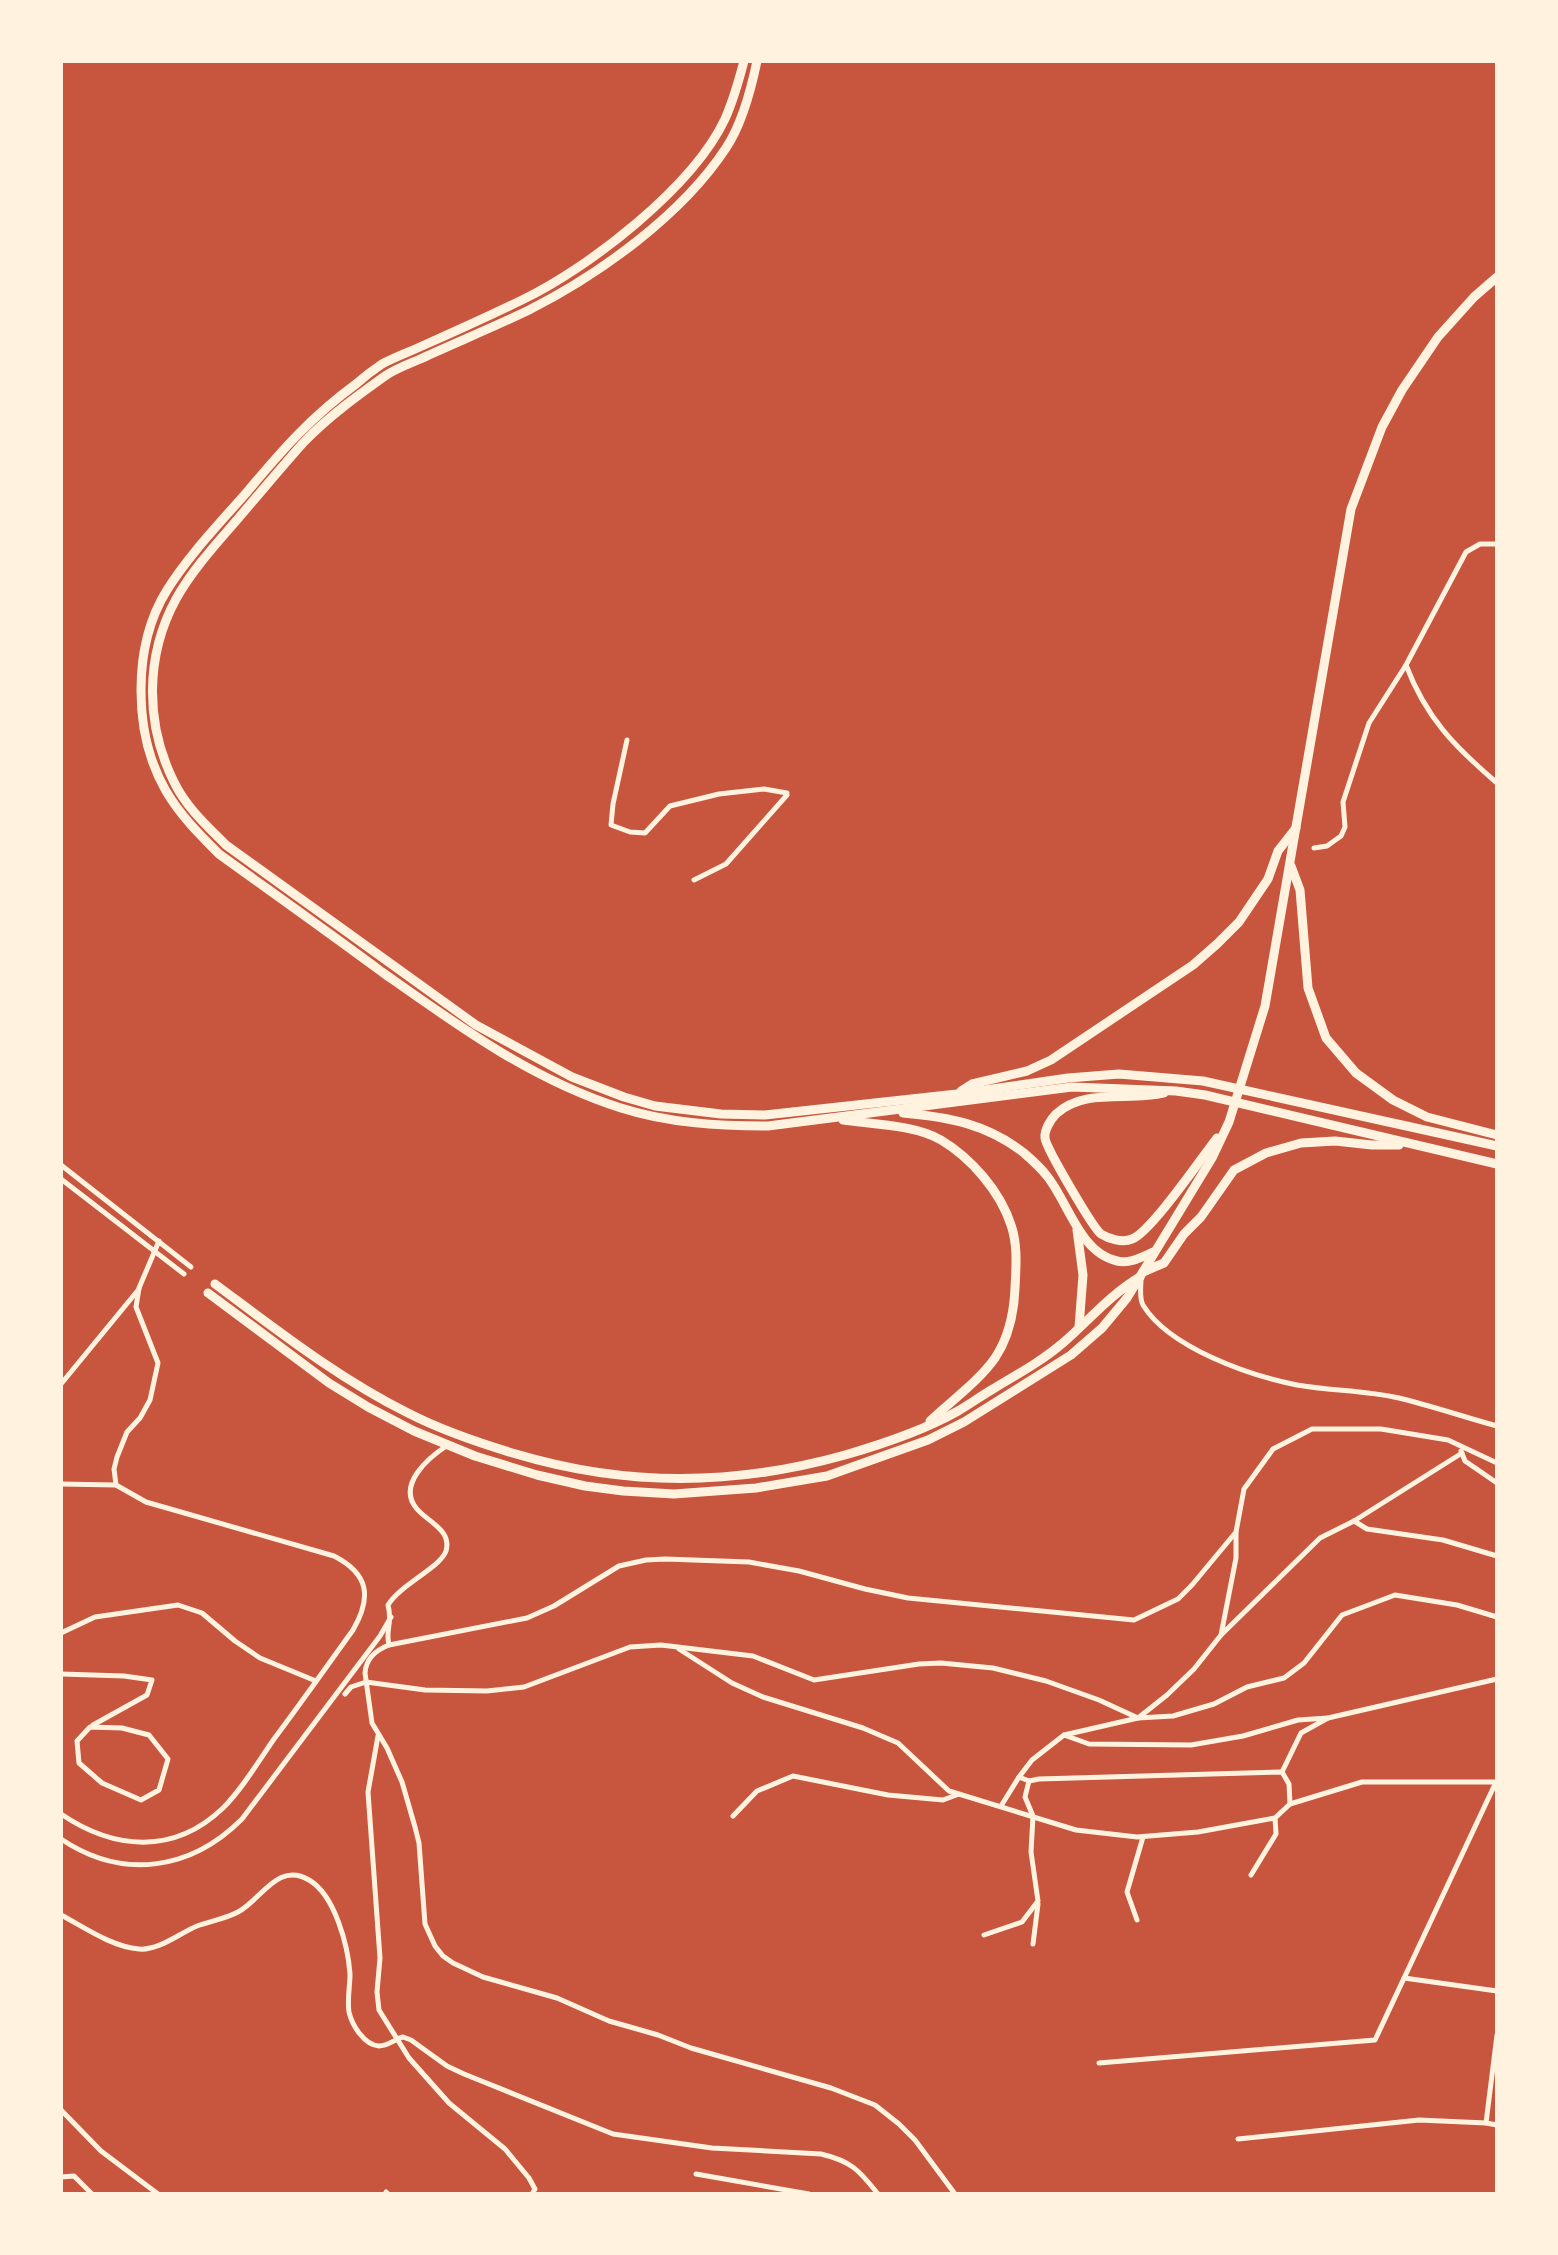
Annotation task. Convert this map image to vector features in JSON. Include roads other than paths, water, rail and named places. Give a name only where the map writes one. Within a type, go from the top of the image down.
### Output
[{"type":"main road","points":[[744,61],[725,119],[706,150],[669,192],[614,240],[568,275],[525,299],[382,365],[323,408],[297,433],[187,561],[165,592],[152,626],[143,656],[140,688],[144,732],[153,762],[165,790],[188,824],[219,854],[470,1035],[568,1088],[620,1108],[653,1117],[721,1126],[768,1126],[1072,1087],[1176,1091],[1205,1095],[1497,1164]]},
{"type":"main road","points":[[757,61],[737,125],[727,147],[687,197],[621,252],[530,309],[387,374],[330,417],[305,441],[197,568],[177,598],[162,630],[151,689],[155,730],[175,784],[197,816],[226,845],[476,1025],[572,1077],[655,1106],[721,1114],[765,1115],[1119,1074],[1203,1081],[1497,1146]]},
{"type":"main road","points":[[208,1293],[329,1383],[368,1407],[448,1446],[537,1475],[623,1491],[674,1494],[743,1489],[827,1476],[909,1448],[940,1434],[1072,1355],[1111,1319],[1142,1274],[1212,1158],[1229,1122],[1265,1006],[1351,509],[1382,427],[1402,390],[1438,337],[1474,297],[1497,277]]},
{"type":"main road","points":[[957,1094],[972,1084],[1027,1071],[1051,1060],[1193,965],[1240,922],[1268,879],[1278,851],[1297,827]]},
{"type":"main road","points":[[1290,864],[1300,890],[1308,988],[1326,1038],[1356,1073],[1393,1100],[1427,1117],[1497,1135]]},
{"type":"main road","points":[[1176,1091],[1145,1098],[1116,1096],[1079,1102],[1056,1114],[1048,1125],[1045,1138],[1090,1221],[1100,1233],[1115,1241],[1132,1239],[1149,1226],[1229,1122]]},
{"type":"main road","points":[[888,1111],[947,1117],[979,1127],[1002,1139],[1024,1153],[1047,1175],[1084,1236],[1106,1257],[1119,1262],[1135,1260],[1153,1252]]},
{"type":"main road","points":[[831,1118],[920,1131],[940,1139],[964,1158],[985,1180],[1011,1225],[1016,1249],[1016,1273],[1008,1335],[994,1360],[923,1428]]},
{"type":"main road","points":[[215,1284],[335,1372],[407,1413],[479,1444],[596,1474],[669,1480],[751,1475],[813,1464],[877,1446],[957,1412],[1029,1369],[1079,1329],[1122,1288],[1164,1263],[1234,1170],[1266,1153],[1301,1143],[1335,1141],[1413,1145]]},
{"type":"main road","points":[[1075,1222],[1083,1275],[1079,1329]]},
{"type":"street","points":[[1314,848],[1327,846],[1341,836],[1345,827],[1343,802],[1360,747],[1379,705],[1406,665],[1466,552],[1480,544],[1497,544]]},
{"type":"street","points":[[1406,665],[1414,686],[1436,724],[1476,766],[1497,783]]},
{"type":"street","points":[[627,740],[611,825],[630,832],[645,833],[670,806],[707,797],[764,789],[787,794],[726,864],[694,880]]},
{"type":"street","points":[[61,1165],[191,1266]]},
{"type":"street","points":[[61,1179],[184,1274]]},
{"type":"street","points":[[61,1384],[139,1288],[159,1241]]},
{"type":"street","points":[[1142,1274],[1142,1303],[1153,1317],[1177,1338],[1230,1367],[1298,1385],[1362,1391],[1398,1398],[1497,1426]]},
{"type":"street","points":[[116,1485],[114,1469],[117,1457],[127,1432],[140,1418],[150,1400],[158,1363],[136,1307],[139,1288]]},
{"type":"street","points":[[1222,1635],[1236,1558],[1244,1489],[1273,1449],[1312,1429],[1381,1429],[1448,1440],[1497,1463]]},
{"type":"street","points":[[1459,1445],[1465,1461],[1497,1483]]},
{"type":"street","points":[[389,1645],[387,1636],[391,1617],[388,1605],[392,1598],[408,1583],[434,1566],[447,1548],[445,1535],[415,1508],[411,1493],[412,1483],[424,1465],[448,1446]]},
{"type":"street","points":[[1138,1718],[1194,1669],[1222,1635],[1320,1538],[1354,1521],[1462,1453]]},
{"type":"street","points":[[61,1484],[116,1485],[146,1502],[334,1556],[354,1569],[364,1584],[364,1609],[353,1630],[223,1808],[194,1829],[160,1841],[129,1842],[88,1831],[61,1814]]},
{"type":"street","points":[[1354,1521],[1367,1529],[1443,1540],[1497,1556]]},
{"type":"street","points":[[955,2194],[915,2140],[900,2124],[875,2105],[831,2088],[691,2048],[609,2021],[556,1998],[483,1977],[453,1964],[443,1956],[425,1924],[422,1911],[420,1850],[415,1827],[402,1782],[372,1723],[366,1665],[375,1652],[389,1645],[527,1618],[554,1606],[619,1566],[665,1559],[749,1562],[799,1571],[908,1598],[1134,1620],[1178,1599],[1237,1532]]},
{"type":"street","points":[[1001,1806],[1032,1760],[1064,1735],[1138,1718],[1173,1716],[1214,1704],[1247,1687],[1284,1678],[1304,1663],[1342,1615],[1395,1595],[1458,1605],[1497,1617]]},
{"type":"street","points":[[61,1633],[96,1617],[178,1605],[202,1613],[260,1658],[316,1681]]},
{"type":"street","points":[[61,1839],[92,1856],[117,1864],[136,1865],[162,1864],[182,1858],[222,1838],[247,1812],[380,1636],[391,1617]]},
{"type":"street","points":[[345,1694],[351,1687],[366,1682],[425,1689],[507,1690],[538,1684],[630,1647],[652,1645],[753,1656],[814,1680],[919,1664],[993,1668],[1046,1681],[1138,1718]]},
{"type":"street","points":[[679,1649],[732,1683],[762,1697],[863,1728],[898,1743],[949,1791],[1076,1830],[1143,1837],[1198,1832],[1275,1818],[1290,1804],[1362,1782],[1496,1782],[1374,2040],[1099,2063]]},
{"type":"street","points":[[61,1674],[124,1676],[152,1680],[147,1695],[90,1727],[77,1741],[79,1763],[102,1783],[141,1800],[159,1790],[168,1759],[149,1735],[122,1728],[90,1727]]},
{"type":"street","points":[[1064,1735],[1089,1744],[1191,1745],[1243,1736],[1298,1720],[1328,1718],[1497,1679]]},
{"type":"street","points":[[1282,1772],[1301,1733],[1328,1718]]},
{"type":"street","points":[[378,1736],[377,1755],[368,1793],[380,1958],[377,2003],[396,2039],[449,2103],[505,2149],[529,2178],[535,2189],[532,2194]]},
{"type":"street","points":[[1019,1777],[1029,1781],[1052,1778],[1282,1772]]},
{"type":"street","points":[[1282,1772],[1289,1784],[1290,1804]]},
{"type":"street","points":[[733,1816],[757,1791],[793,1776],[888,1795],[943,1800],[959,1794]]},
{"type":"street","points":[[1029,1781],[1025,1797],[1033,1816],[1031,1852],[1038,1901],[1032,1944]]},
{"type":"street","points":[[1251,1875],[1276,1833],[1275,1818]]},
{"type":"street","points":[[1137,1920],[1127,1892],[1143,1837]]},
{"type":"street","points":[[61,1915],[109,1940],[142,1950],[157,1946],[194,1927],[234,1914],[251,1903],[272,1881],[295,1875],[303,1877],[324,1893],[343,1937],[350,1972],[349,2011],[356,2030],[371,2044],[387,2045],[403,2037],[464,2074],[606,2132],[712,2148],[821,2154],[838,2158],[854,2166],[878,2194]]},
{"type":"street","points":[[984,1935],[1022,1922],[1038,1901]]},
{"type":"street","points":[[1404,1978],[1497,1991]]},
{"type":"street","points":[[1486,2123],[1497,2035]]},
{"type":"street","points":[[61,2109],[101,2151],[158,2194]]},
{"type":"street","points":[[1238,2139],[1419,2120],[1497,2125]]},
{"type":"street","points":[[696,2174],[809,2194]]},
{"type":"street","points":[[61,2177],[74,2176],[92,2194]]}]
